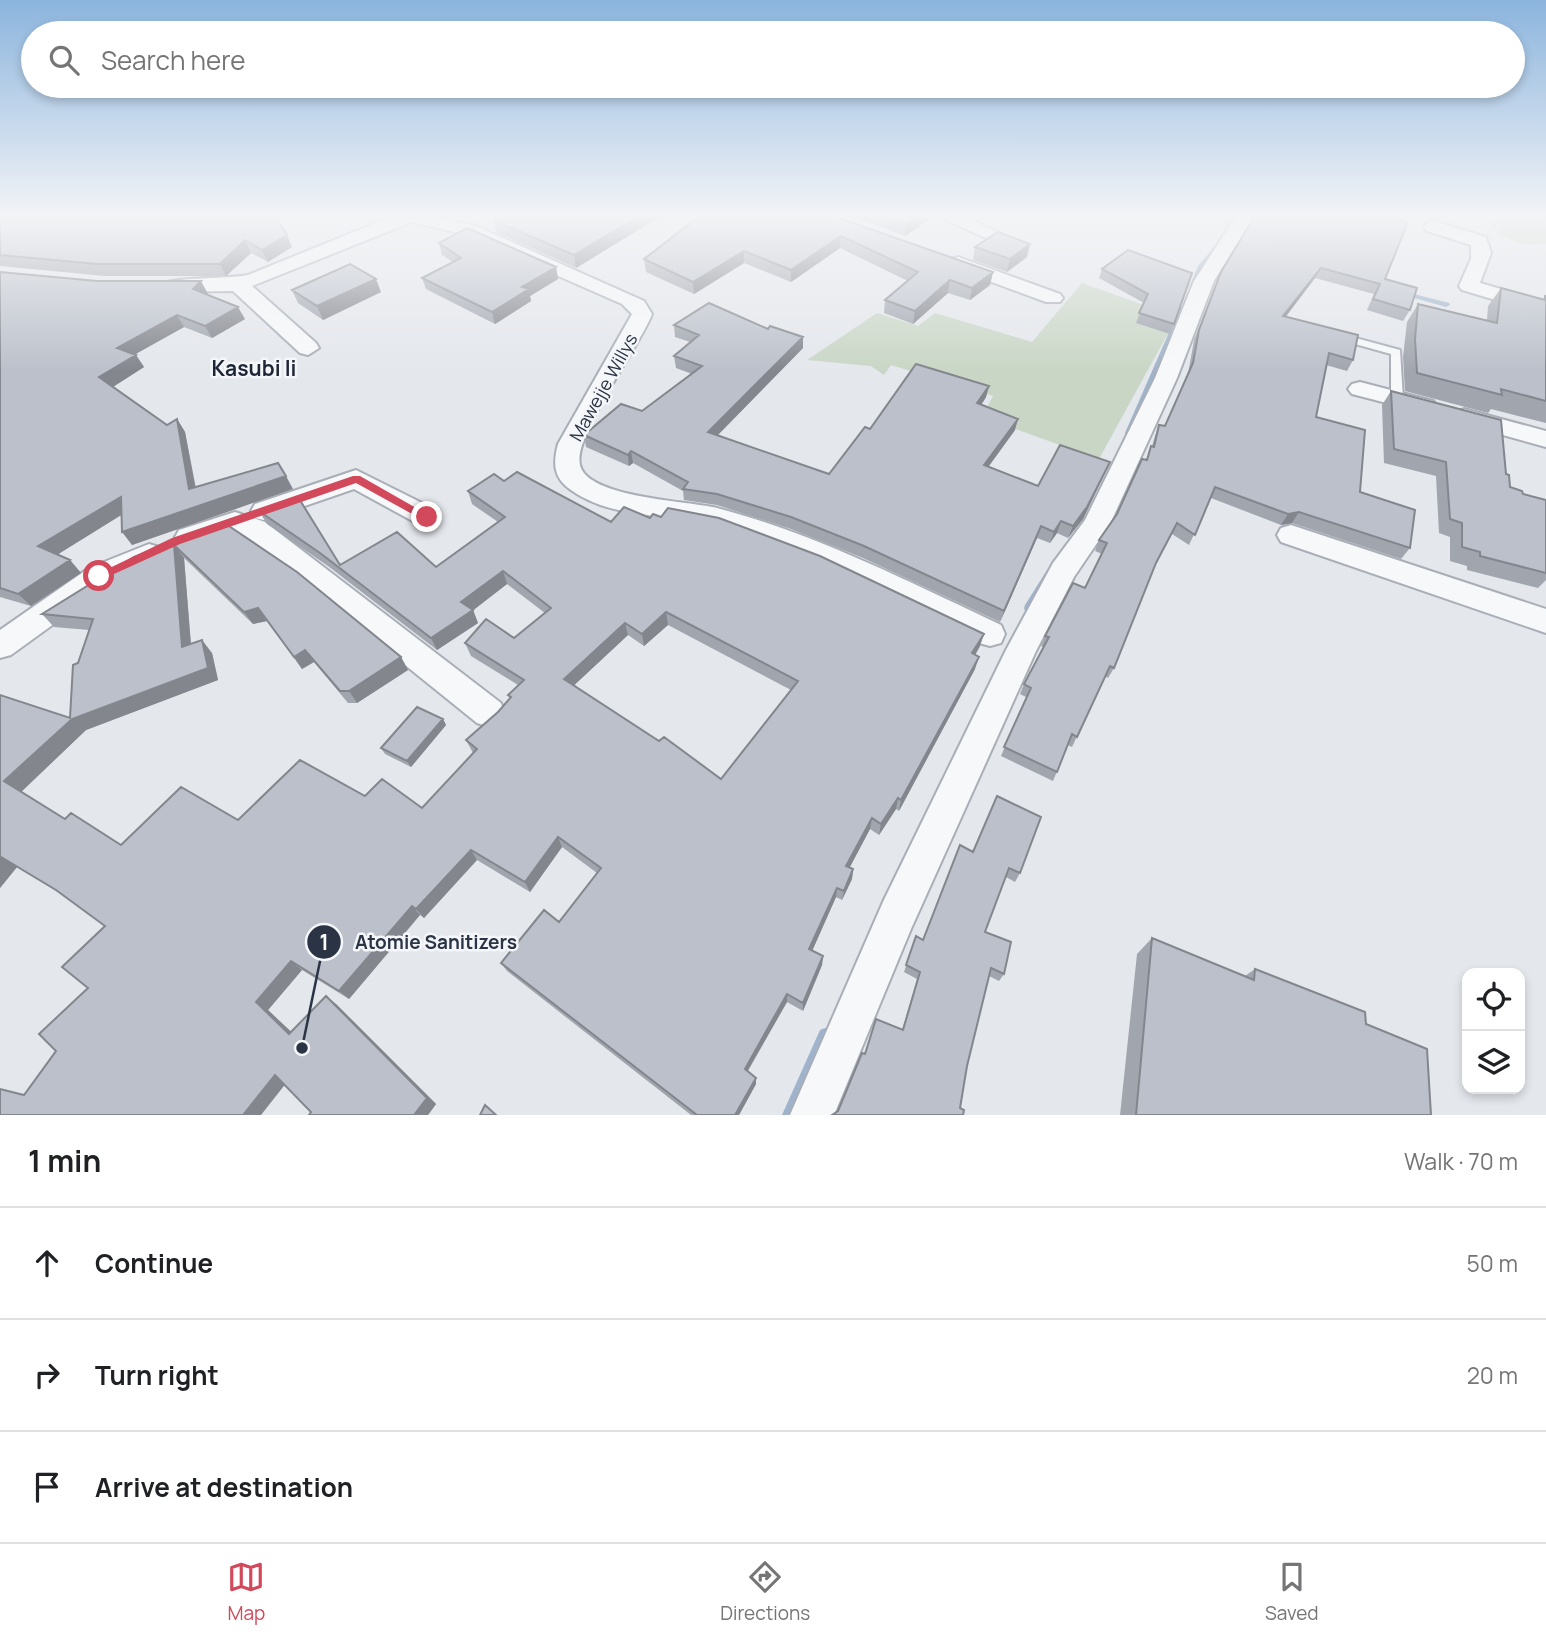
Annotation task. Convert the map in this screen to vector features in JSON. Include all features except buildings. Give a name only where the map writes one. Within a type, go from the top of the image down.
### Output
[{"type":"street","name":"Mawejje Willys","points":[[145,286],[239,285],[281,268]]},
{"type":"street","name":"Mawejje Willys","points":[[556,268],[629,300],[638,305],[642,314],[635,331],[577,428],[565,458],[566,470],[576,480],[594,491],[632,504],[715,517],[803,546],[990,634]]},
{"type":"street","points":[[971,268],[1053,298]]},
{"type":"street","points":[[812,1115],[897,916],[1021,650],[1063,571],[1097,524],[1166,378],[1204,281],[1212,268]]},
{"type":"street","points":[[1478,268],[1469,286],[1546,309]]},
{"type":"street","points":[[239,285],[308,348]]},
{"type":"street","points":[[1360,389],[1546,439]]},
{"type":"street","points":[[0,646],[99,576],[176,541],[356,479],[427,517]]},
{"type":"street","points":[[235,522],[255,529],[354,604],[488,713]]},
{"type":"street","points":[[1291,535],[1546,621]]},
{"type":"lane","points":[[1334,335],[1396,352],[1397,399]]},
{"type":"green space","points":[[1082,283],[1177,317],[1099,459],[982,417],[993,396],[891,365],[884,375],[871,366],[807,360],[877,313],[918,326],[935,313],[1032,342]]},
{"type":"waterway","points":[[1193,286],[1200,268]]},
{"type":"waterway","points":[[1402,293],[1446,305]]},
{"type":"waterway","points":[[1129,433],[1183,309]]},
{"type":"waterway","points":[[1029,608],[1050,573]]},
{"type":"waterway","points":[[790,1115],[825,1035]]},
{"type":"place","name":"Atomie Sanitizers","points":[[302,1048]]},
{"type":"district","name":"Kasubi Ii","points":[[254,368]]},
{"type":"route","points":[[99,576],[176,541],[356,479],[427,517]]}]
